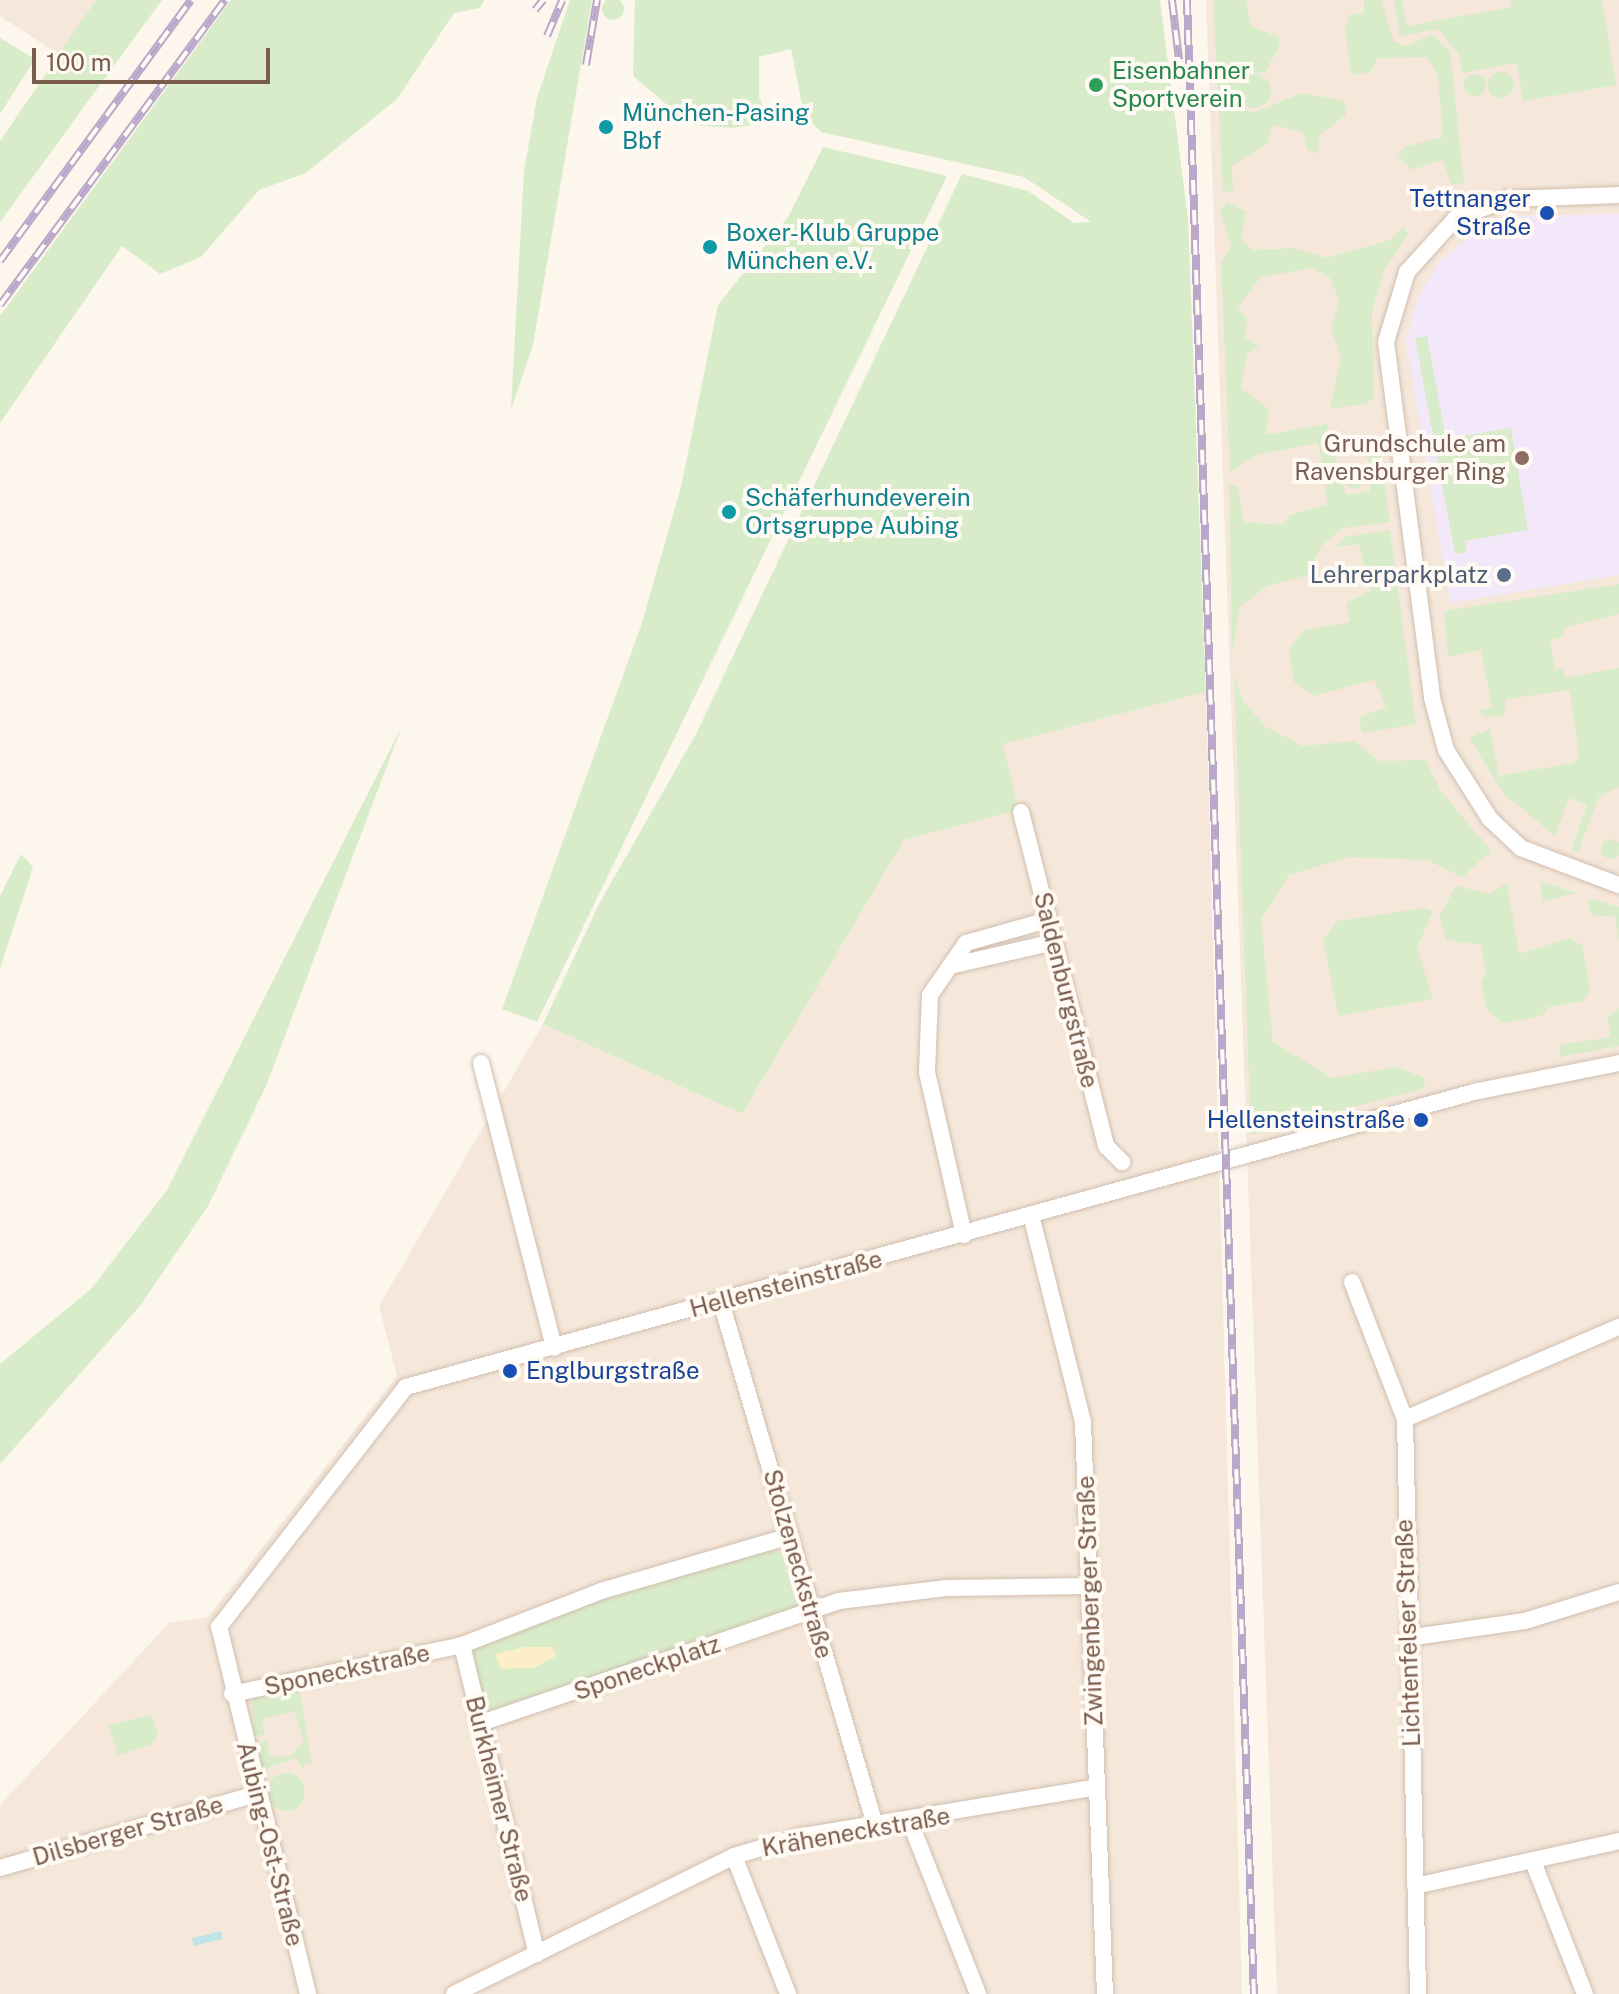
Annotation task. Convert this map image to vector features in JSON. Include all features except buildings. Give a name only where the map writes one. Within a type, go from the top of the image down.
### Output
[{"type":"street","points":[[1619,195],[1507,199],[1455,219],[1407,272],[1386,342],[1446,750],[1490,819],[1521,848],[1619,885]]},
{"type":"street","name":"Saldenburgstraße","points":[[1021,812],[1106,1146],[1122,1162]]},
{"type":"street","points":[[964,1235],[924,1041],[930,995],[966,943],[1048,920]]},
{"type":"street","points":[[950,966],[1054,942]]},
{"type":"street","points":[[481,1063],[554,1348]]},
{"type":"street","name":"Hellensteinstraße","points":[[232,1694],[219,1627],[392,1398],[406,1387],[1478,1091],[1619,1063]]},
{"type":"street","name":"Zwingenberger Straße","points":[[1031,1215],[1083,1422],[1105,1994]]},
{"type":"street","name":"Lichtenfelser Straße","points":[[1352,1282],[1405,1419],[1407,1638],[1418,1994]]},
{"type":"street","name":"Stolzeneckstraße","points":[[721,1302],[875,1825]]},
{"type":"street","points":[[1405,1419],[1619,1327]]},
{"type":"street","points":[[462,1645],[601,1591],[790,1536]]},
{"type":"street","name":"Sponeckplatz","points":[[481,1723],[839,1601],[946,1588],[1089,1586]]},
{"type":"street","points":[[1407,1638],[1525,1621],[1619,1592]]},
{"type":"street","name":"Sponeckstraße","points":[[232,1694],[462,1645]]},
{"type":"street","name":"Burkheimer Straße","points":[[462,1645],[537,1954]]},
{"type":"street","name":"Aubing-Ost-Straße","points":[[232,1694],[308,1994]]},
{"type":"street","name":"Kräheneckstraße","points":[[454,1994],[734,1856],[875,1825],[910,1822],[1097,1787]]},
{"type":"street","name":"Dilsberger Straße","points":[[0,1868],[256,1794]]},
{"type":"street","points":[[910,1822],[978,1994]]},
{"type":"street","points":[[1415,1886],[1534,1864],[1619,1841]]},
{"type":"street","points":[[734,1856],[788,1994]]},
{"type":"street","points":[[1534,1864],[1585,1994]]},
{"type":"shaded area","points":[[0,0],[96,0],[61,56],[0,16]]},
{"type":"shaded area","points":[[1206,0],[1619,0],[1619,1994],[1277,1994]]},
{"type":"shaded area","name":"Grundschule am Ravensburger Ring","points":[[1619,214],[1619,575],[1450,603],[1406,341],[1418,298],[1441,260],[1484,224],[1509,216]]},
{"type":"shaded area","points":[[1206,692],[1242,1994],[0,1994],[0,1805],[169,1623],[208,1617],[397,1376],[379,1306],[543,1024],[742,1114],[904,840],[1019,810],[1003,744]]},
{"type":"green space","points":[[609,-2],[617,-2],[624,9],[617,20],[609,20],[602,13],[602,5]]},
{"type":"green space","points":[[96,0],[162,0],[0,222],[0,141]]},
{"type":"green space","points":[[231,0],[484,0],[480,8],[454,13],[397,99],[306,173],[259,190],[201,257],[160,274],[122,246],[0,423],[0,316]]},
{"type":"green space","points":[[570,0],[592,0],[533,345],[511,409],[524,171],[537,98]]},
{"type":"green space","points":[[635,0],[1160,0],[1188,219],[1206,692],[1003,744],[1019,810],[904,840],[742,1114],[543,1024],[599,904],[696,734],[962,174],[1028,191],[1074,223],[1091,222],[1024,177],[821,132],[804,115],[791,49],[759,57],[759,97],[764,108],[793,110],[795,118],[732,128],[691,125],[633,76]]},
{"type":"green space","points":[[1213,0],[1246,0],[1251,26],[1278,37],[1280,46],[1265,72],[1237,74],[1237,105],[1253,113],[1302,93],[1345,101],[1346,115],[1319,135],[1318,154],[1307,149],[1303,132],[1272,125],[1268,143],[1232,166],[1233,190],[1223,193]]},
{"type":"green space","points":[[1364,0],[1381,0],[1394,41],[1405,46],[1433,35],[1450,51],[1464,184],[1451,184],[1442,160],[1412,170],[1398,155],[1404,147],[1443,137],[1438,76],[1427,57],[1378,58],[1370,72],[1351,75],[1345,27],[1350,14],[1364,14]]},
{"type":"green space","points":[[1394,0],[1402,0],[1407,26],[1511,7],[1511,0],[1602,0],[1616,85],[1523,101],[1517,63],[1462,73],[1459,55],[1438,29],[1400,36]]},
{"type":"green space","points":[[0,38],[35,59],[0,114]]},
{"type":"green space","points":[[1501,72],[1511,75],[1514,85],[1511,95],[1501,98],[1491,95],[1488,85],[1491,75]]},
{"type":"green space","points":[[1254,74],[1266,79],[1271,91],[1266,103],[1254,108],[1242,103],[1237,91],[1242,79]]},
{"type":"green space","points":[[1475,74],[1486,85],[1475,96],[1464,85]]},
{"type":"green space","points":[[823,147],[947,176],[537,1022],[502,1009],[641,626],[681,487],[718,305],[788,217]]},
{"type":"green space","points":[[1227,202],[1246,212],[1241,239],[1253,250],[1293,248],[1327,258],[1390,240],[1403,228],[1408,234],[1384,270],[1372,311],[1374,399],[1364,404],[1330,409],[1341,357],[1331,330],[1339,300],[1330,278],[1313,268],[1261,277],[1238,307],[1247,318],[1245,338],[1259,347],[1247,354],[1241,388],[1269,409],[1266,435],[1327,424],[1346,495],[1370,492],[1367,454],[1346,450],[1352,441],[1379,440],[1390,522],[1343,528],[1322,545],[1307,575],[1268,586],[1240,606],[1232,654],[1229,486],[1237,486],[1244,522],[1283,525],[1290,515],[1328,504],[1318,443],[1255,455],[1230,472],[1221,262],[1231,247],[1220,210]]},
{"type":"green space","points":[[1427,336],[1446,439],[1511,428],[1528,530],[1465,541],[1467,552],[1455,554],[1415,338]]},
{"type":"green space","points":[[1355,464],[1364,467],[1367,476],[1364,485],[1355,488],[1346,485],[1343,476],[1346,467]]},
{"type":"green space","points":[[1390,530],[1416,724],[1362,733],[1359,717],[1386,707],[1374,680],[1313,696],[1294,682],[1289,650],[1303,630],[1350,622],[1346,603],[1371,590],[1359,544],[1336,547],[1344,537]]},
{"type":"green space","points":[[1619,584],[1619,614],[1565,627],[1563,637],[1550,640],[1555,669],[1563,668],[1565,678],[1619,668],[1619,787],[1599,797],[1578,852],[1571,850],[1587,805],[1569,798],[1555,836],[1505,795],[1469,738],[1490,729],[1499,776],[1573,763],[1579,758],[1570,690],[1507,699],[1503,716],[1487,717],[1478,711],[1492,707],[1481,650],[1448,657],[1444,611]]},
{"type":"green space","points":[[1234,673],[1242,700],[1266,727],[1303,746],[1354,741],[1379,761],[1425,760],[1441,791],[1491,851],[1462,877],[1427,860],[1349,857],[1289,875],[1261,920],[1273,1042],[1332,1078],[1398,1067],[1424,1078],[1425,1088],[1251,1135]]},
{"type":"green space","points":[[402,726],[266,1086],[208,1206],[140,1306],[0,1464],[0,1364],[91,1289],[167,1190]]},
{"type":"green space","points":[[1611,839],[1618,842],[1621,849],[1618,856],[1611,859],[1604,856],[1601,849],[1604,842]]},
{"type":"green space","points":[[21,854],[33,867],[0,969],[0,896]]},
{"type":"green space","points":[[1540,881],[1576,893],[1543,902]]},
{"type":"green space","points":[[1507,883],[1519,954],[1570,938],[1583,946],[1590,992],[1583,1001],[1548,1007],[1542,1016],[1502,1023],[1487,1009],[1481,984],[1486,972],[1481,945],[1446,940],[1439,917],[1456,886],[1490,894]]},
{"type":"green space","points":[[1587,898],[1619,907],[1619,941],[1615,917],[1591,915]]},
{"type":"green space","points":[[1425,908],[1433,911],[1417,948],[1433,999],[1338,1016],[1323,940],[1337,921]]},
{"type":"green space","points":[[1619,1008],[1619,1046],[1560,1057],[1559,1045],[1611,1037],[1607,1018]]},
{"type":"green space","points":[[770,1550],[781,1553],[798,1609],[482,1715],[467,1648],[615,1592]]},
{"type":"green space","points":[[299,1688],[312,1765],[305,1762],[303,1770],[296,1758],[262,1770],[256,1745],[266,1740],[270,1756],[289,1757],[304,1742],[294,1711],[262,1719],[265,1735],[254,1735],[252,1699]]},
{"type":"green space","points":[[151,1715],[158,1735],[152,1744],[118,1755],[108,1725]]},
{"type":"green space","points":[[286,1773],[299,1779],[305,1792],[299,1805],[286,1811],[273,1805],[267,1792],[273,1779]]},
{"type":"sand","points":[[525,1647],[552,1647],[556,1656],[533,1668],[501,1669],[495,1654]]},
{"type":"water","points":[[221,1931],[223,1939],[194,1946],[192,1938]]},
{"type":"railway","points":[[0,261],[191,0]]},
{"type":"railway","points":[[0,305],[225,0]]},
{"type":"railway","points":[[535,10],[543,0]]},
{"type":"railway","points":[[547,36],[562,0]]},
{"type":"railway","points":[[586,65],[597,0]]},
{"type":"railway","points":[[1172,0],[1179,60]]},
{"type":"railway","points":[[1187,0],[1254,1994]]},
{"type":"place","name":"Eisenbahner Sportverein","points":[[1096,85]]},
{"type":"place","name":"München-Pasing Bbf","points":[[606,127]]},
{"type":"place","name":"Tettnanger Straße","points":[[1547,213]]},
{"type":"place","name":"Boxer-Klub Gruppe München e.V.","points":[[710,247]]},
{"type":"place","name":"Grundschule am Ravensburger Ring","points":[[1522,458]]},
{"type":"place","name":"Schäferhundeverein Ortsgruppe Aubing","points":[[729,512]]},
{"type":"place","name":"Lehrerparkplatz","points":[[1504,575]]},
{"type":"place","name":"Hellensteinstraße","points":[[1421,1120]]},
{"type":"place","name":"Englburgstraße","points":[[510,1371]]}]
